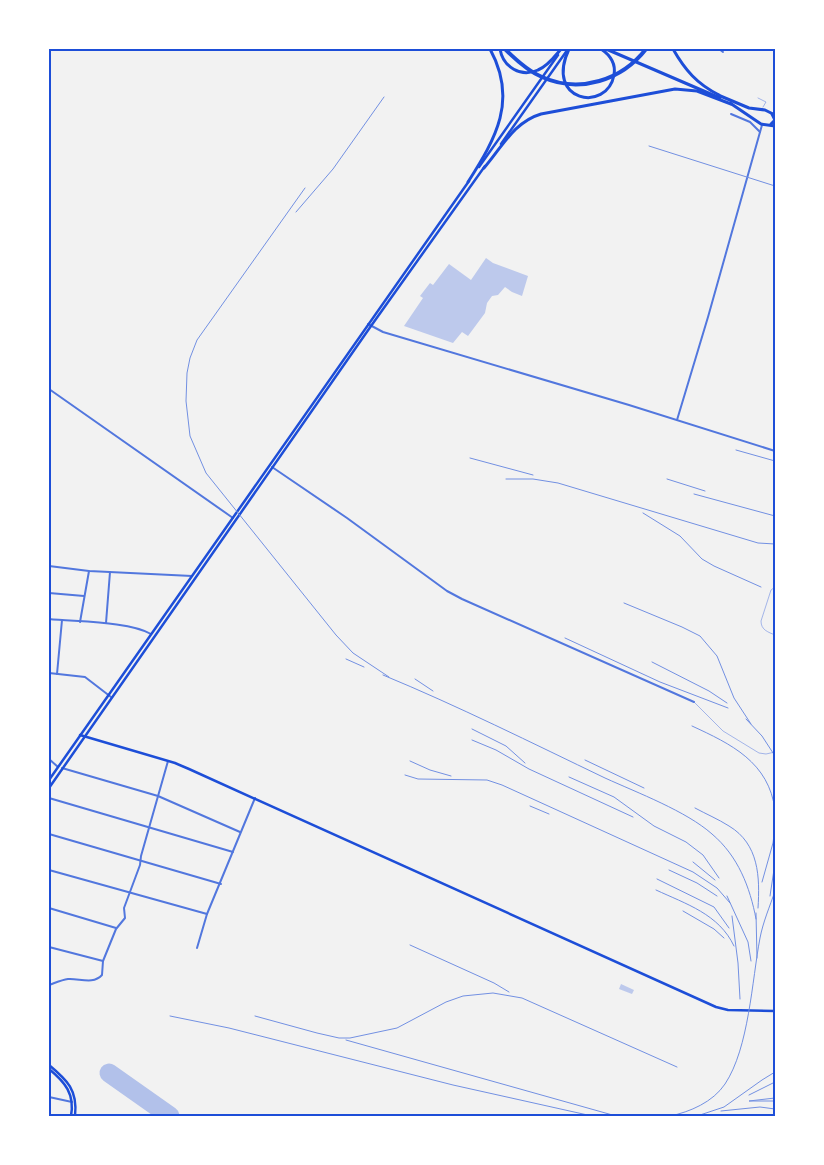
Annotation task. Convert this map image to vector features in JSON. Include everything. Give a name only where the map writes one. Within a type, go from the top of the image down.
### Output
[{"type":"highway","points":[[468,182],[491,145],[501,112],[502,85],[497,64],[490,49]]},
{"type":"highway","points":[[500,49],[502,57],[507,64],[516,70],[526,72],[541,69],[562,49]]},
{"type":"highway","points":[[505,49],[536,74],[558,82],[574,84],[596,83],[616,75],[632,64],[646,49]]},
{"type":"highway","points":[[568,49],[562,67],[564,81],[574,94],[590,98],[603,93],[613,80],[613,64],[608,55],[601,49]]},
{"type":"highway","points":[[606,49],[737,105],[771,112],[775,115]]},
{"type":"highway","points":[[612,49],[732,103]]},
{"type":"highway","points":[[673,49],[685,69],[696,80],[732,103]]},
{"type":"highway","points":[[484,168],[513,131],[523,122],[541,114],[675,89],[697,91],[732,103]]},
{"type":"highway","points":[[737,105],[762,124],[775,126]]},
{"type":"highway","points":[[762,110],[756,114],[756,119],[762,124],[771,124],[775,121],[771,112]]},
{"type":"main road","points":[[109,696],[562,49]]},
{"type":"main road","points":[[370,325],[568,49]]},
{"type":"main road","points":[[49,788],[151,634],[194,577],[233,518],[271,466]]},
{"type":"main road","points":[[82,736],[168,761],[716,1007],[728,1010],[775,1010]]},
{"type":"main road","points":[[49,780],[82,736]]},
{"type":"main road","points":[[49,1065],[68,1081],[75,1102],[75,1116]]},
{"type":"main road","points":[[49,1069],[66,1084],[72,1102],[71,1116]]},
{"type":"street","points":[[718,49],[723,52]]},
{"type":"street","points":[[731,114],[750,122],[760,132]]},
{"type":"street","points":[[676,420],[762,124]]},
{"type":"street","points":[[370,325],[390,334],[775,451]]},
{"type":"street","points":[[49,389],[233,518]]},
{"type":"street","points":[[271,466],[347,518],[447,591],[694,702]]},
{"type":"street","points":[[49,566],[89,571],[194,577]]},
{"type":"street","points":[[80,622],[89,571]]},
{"type":"street","points":[[106,623],[110,572]]},
{"type":"street","points":[[49,593],[85,596]]},
{"type":"street","points":[[49,619],[106,623],[140,629],[151,634]]},
{"type":"street","points":[[57,674],[62,620]]},
{"type":"street","points":[[49,673],[85,677],[109,696]]},
{"type":"street","points":[[49,759],[58,767]]},
{"type":"street","points":[[49,985],[70,979],[93,981],[102,975],[104,961],[116,928],[124,918],[124,908],[140,865],[148,828],[168,761]]},
{"type":"street","points":[[62,768],[158,796],[240,832]]},
{"type":"street","points":[[49,798],[233,852]]},
{"type":"street","points":[[197,948],[207,914],[221,884],[254,798]]},
{"type":"street","points":[[49,834],[221,884]]},
{"type":"street","points":[[49,870],[207,914]]},
{"type":"street","points":[[49,908],[116,928]]},
{"type":"street","points":[[49,947],[104,961]]},
{"type":"street","points":[[49,1097],[72,1102]]},
{"type":"lane","points":[[758,98],[766,102],[762,110]]},
{"type":"lane","points":[[775,588],[771,590],[761,621],[763,628],[775,636]]},
{"type":"lane","points":[[694,702],[723,731],[759,753],[775,752]]},
{"type":"building","points":[[486,258],[493,263],[528,276],[522,296],[505,287],[498,295],[492,296],[487,303],[485,313],[468,336],[462,332],[453,343],[404,326],[423,298],[420,296],[430,283],[433,285],[449,264],[471,280]]},
{"type":"building","points":[[621,984],[634,990],[632,994],[619,989]]},
{"type":"runway","points":[[109,1073],[170,1116]]},
{"type":"railway","points":[[296,212],[333,169],[384,97]]},
{"type":"railway","points":[[649,146],[775,186]]},
{"type":"railway","points":[[305,188],[197,340],[187,373],[186,401],[190,436],[206,473],[336,635],[353,653],[389,677]]},
{"type":"railway","points":[[736,450],[775,461]]},
{"type":"railway","points":[[470,458],[533,475]]},
{"type":"railway","points":[[506,479],[533,479],[558,483],[758,543],[775,544]]},
{"type":"railway","points":[[667,479],[705,491]]},
{"type":"railway","points":[[694,494],[775,516]]},
{"type":"railway","points":[[643,513],[680,536],[702,559],[761,587]]},
{"type":"railway","points":[[624,603],[700,636],[717,656],[734,698],[751,724]]},
{"type":"railway","points":[[565,638],[660,682],[728,708]]},
{"type":"railway","points":[[346,659],[364,667]]},
{"type":"railway","points":[[652,662],[709,691],[727,703]]},
{"type":"railway","points":[[383,675],[467,712],[689,818],[712,834],[736,862],[750,895],[756,919]]},
{"type":"railway","points":[[415,679],[433,691]]},
{"type":"railway","points":[[746,719],[762,736],[775,756]]},
{"type":"railway","points":[[692,726],[734,748],[756,767],[765,779],[775,810]]},
{"type":"railway","points":[[472,729],[506,746],[525,763]]},
{"type":"railway","points":[[472,740],[496,750],[529,769],[633,817]]},
{"type":"railway","points":[[585,760],[644,788]]},
{"type":"railway","points":[[410,761],[430,770],[451,776]]},
{"type":"railway","points":[[405,775],[418,779],[487,780],[502,785],[693,872],[717,888],[730,903]]},
{"type":"railway","points":[[569,777],[614,797],[654,826],[686,842],[703,855],[719,878]]},
{"type":"railway","points":[[530,806],[549,814]]},
{"type":"railway","points":[[695,808],[729,826],[739,833],[746,842],[756,862],[759,885],[758,908]]},
{"type":"railway","points":[[762,882],[773,843],[775,827]]},
{"type":"railway","points":[[693,862],[715,880]]},
{"type":"railway","points":[[770,896],[775,863]]},
{"type":"railway","points":[[669,870],[697,883],[717,896]]},
{"type":"railway","points":[[657,879],[714,907],[729,928]]},
{"type":"railway","points":[[656,890],[690,905],[711,918],[728,935],[734,946]]},
{"type":"railway","points":[[670,1116],[693,1109],[708,1101],[725,1084],[733,1069],[745,1033],[761,932],[775,891]]},
{"type":"railway","points":[[727,896],[748,942],[751,961]]},
{"type":"railway","points":[[683,911],[714,929],[724,938]]},
{"type":"railway","points":[[756,913],[757,958]]},
{"type":"railway","points":[[732,916],[740,999]]},
{"type":"railway","points":[[410,945],[494,983],[509,992]]},
{"type":"railway","points":[[255,1016],[317,1033],[339,1038],[350,1038],[397,1028],[446,1002],[463,996],[493,993],[522,998],[677,1067]]},
{"type":"railway","points":[[170,1016],[229,1028],[453,1085],[592,1116]]},
{"type":"railway","points":[[346,1040],[616,1116]]},
{"type":"railway","points":[[697,1116],[724,1107],[775,1072]]},
{"type":"railway","points":[[749,1095],[775,1082]]},
{"type":"railway","points":[[775,1098],[749,1101],[775,1101]]},
{"type":"railway","points":[[721,1111],[760,1107],[775,1109]]}]
